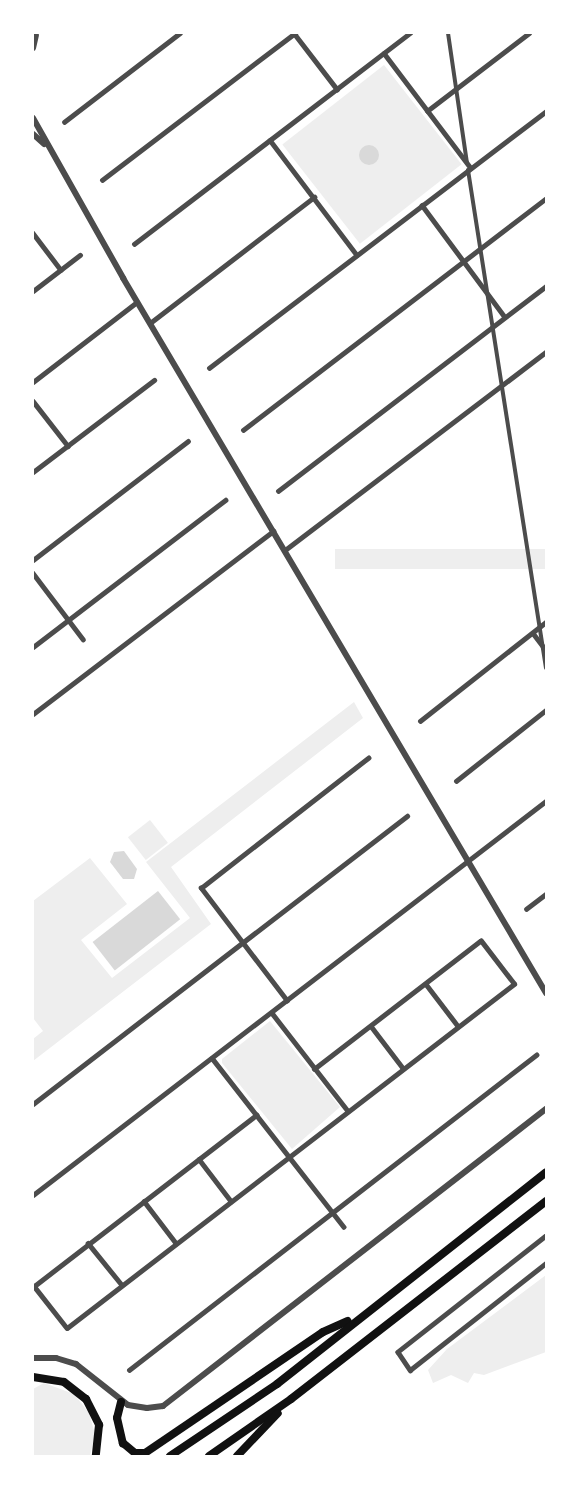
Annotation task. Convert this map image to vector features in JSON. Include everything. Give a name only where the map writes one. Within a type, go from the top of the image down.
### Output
[{"type":"highway","points":[[170,1456],[277,1384],[360,1316],[546,1172]]},
{"type":"highway","points":[[209,1456],[291,1399],[546,1201]]},
{"type":"highway","points":[[121,1402],[117,1418],[123,1443],[135,1453],[145,1453],[323,1332],[360,1316]]},
{"type":"highway","points":[[33,1377],[64,1382],[86,1399],[99,1425],[96,1456]]},
{"type":"highway","points":[[237,1456],[291,1399]]},
{"type":"street","points":[[64,122],[180,33]]},
{"type":"street","points":[[102,180],[295,33],[337,89]]},
{"type":"street","points":[[134,244],[410,33]]},
{"type":"street","points":[[448,33],[546,668]]},
{"type":"street","points":[[428,111],[529,33]]},
{"type":"street","points":[[33,48],[36,35]]},
{"type":"street","points":[[384,53],[469,167]]},
{"type":"street","points":[[209,368],[469,167],[546,111]]},
{"type":"street","points":[[33,118],[46,146],[137,302],[546,993]]},
{"type":"street","points":[[33,134],[46,146]]},
{"type":"street","points":[[270,140],[357,255]]},
{"type":"street","points":[[150,323],[314,197]]},
{"type":"street","points":[[243,430],[546,198]]},
{"type":"street","points":[[422,205],[505,317]]},
{"type":"street","points":[[33,233],[61,270]]},
{"type":"street","points":[[33,291],[80,255]]},
{"type":"street","points":[[278,491],[546,286]]},
{"type":"street","points":[[33,382],[137,302]]},
{"type":"street","points":[[285,550],[546,352]]},
{"type":"street","points":[[33,472],[154,380]]},
{"type":"street","points":[[33,401],[68,446]]},
{"type":"street","points":[[33,560],[188,441]]},
{"type":"street","points":[[33,647],[225,500]]},
{"type":"street","points":[[33,714],[273,531]]},
{"type":"street","points":[[33,573],[83,639]]},
{"type":"street","points":[[420,721],[546,622]]},
{"type":"street","points":[[533,633],[544,648]]},
{"type":"street","points":[[456,781],[546,710]]},
{"type":"street","points":[[287,1001],[201,888],[368,758]]},
{"type":"street","points":[[33,1195],[546,801]]},
{"type":"street","points":[[33,1104],[407,816]]},
{"type":"street","points":[[526,909],[546,894]]},
{"type":"street","points":[[256,1115],[34,1287],[67,1328],[514,984],[481,941],[315,1069]]},
{"type":"street","points":[[426,984],[458,1026]]},
{"type":"street","points":[[272,1013],[348,1111]]},
{"type":"street","points":[[371,1026],[403,1068]]},
{"type":"street","points":[[129,1370],[536,1055]]},
{"type":"street","points":[[212,1058],[344,1227]]},
{"type":"street","points":[[33,1353],[56,1358],[93,1375],[121,1402],[147,1408],[171,1400],[545,1109]]},
{"type":"street","points":[[199,1158],[231,1201]]},
{"type":"street","points":[[144,1201],[176,1243]]},
{"type":"street","points":[[546,1236],[398,1352],[410,1370],[546,1263]]},
{"type":"street","points":[[88,1243],[122,1285]]},
{"type":"street","points":[[33,1358],[56,1358]]},
{"type":"shaded area","points":[[384,65],[462,164],[360,244],[282,144]]},
{"type":"shaded area","points":[[369,145],[376,148],[379,155],[376,162],[369,165],[362,162],[359,155],[362,148]]},
{"type":"shaded area","points":[[335,549],[546,549],[546,569],[335,569]]},
{"type":"shaded area","points":[[354,702],[363,718],[171,867],[211,924],[33,1061],[33,1039],[43,1031],[33,1018],[33,901],[90,858],[127,904],[81,940],[112,978],[190,918],[146,862]]},
{"type":"shaded area","points":[[150,820],[168,843],[146,860],[128,837]]},
{"type":"shaded area","points":[[124,851],[137,869],[134,879],[123,879],[110,862],[114,852]]},
{"type":"shaded area","points":[[158,891],[180,919],[115,970],[93,942]]},
{"type":"shaded area","points":[[270,1021],[340,1107],[292,1149],[222,1063],[222,1059]]},
{"type":"shaded area","points":[[546,1275],[546,1352],[484,1375],[474,1373],[468,1383],[451,1375],[433,1383],[428,1370],[447,1349]]},
{"type":"shaded area","points":[[44,1383],[74,1394],[89,1413],[95,1434],[90,1456],[33,1456],[33,1389]]}]
